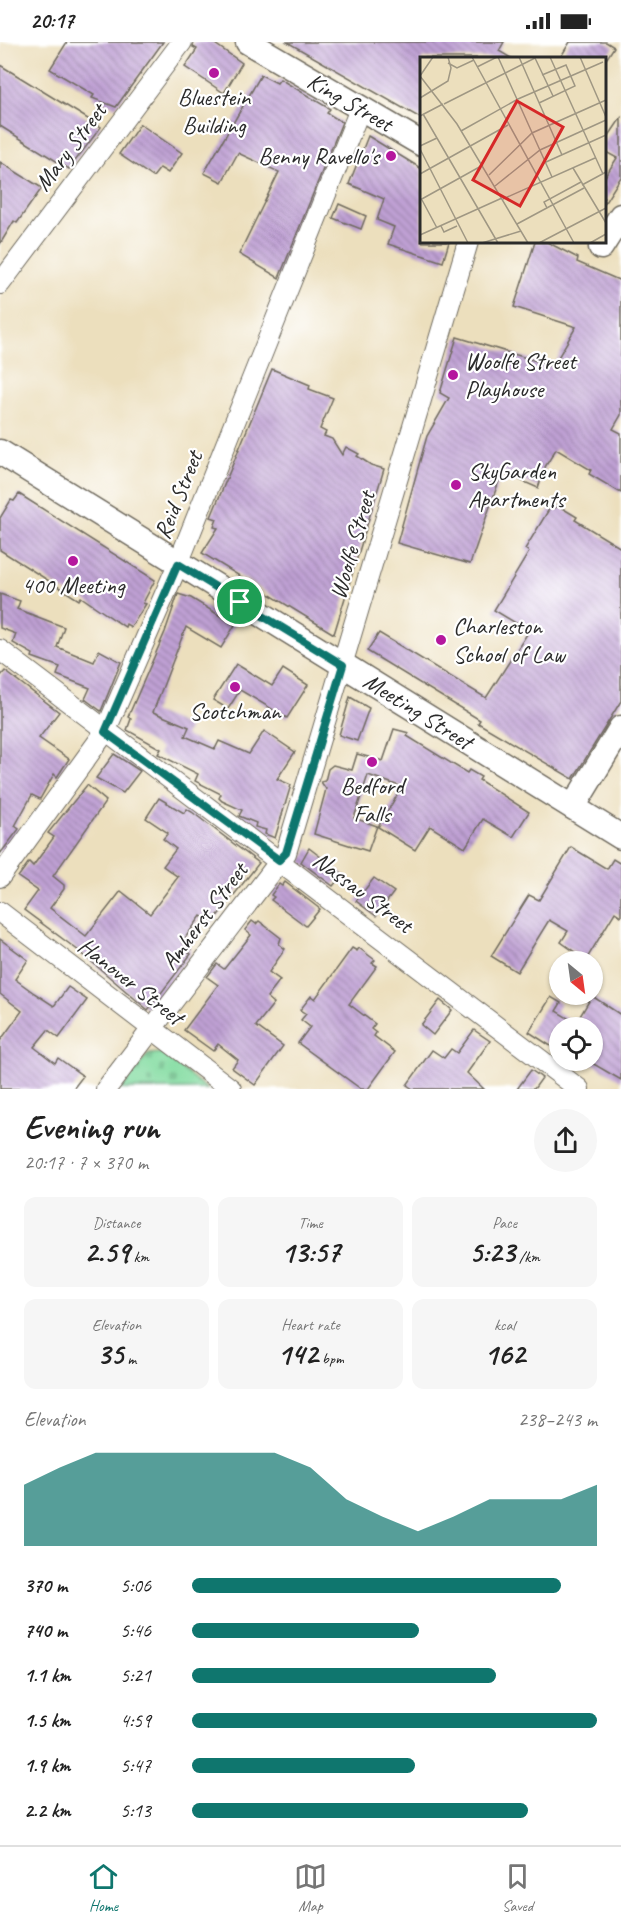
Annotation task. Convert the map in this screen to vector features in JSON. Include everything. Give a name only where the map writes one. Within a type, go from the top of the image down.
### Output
[{"type":"main road","name":"King Street","points":[[248,42],[420,143]]},
{"type":"main road","points":[[604,249],[621,216]]},
{"type":"main road","name":"Meeting Street","points":[[0,452],[621,837]]},
{"type":"main road","points":[[573,807],[621,728]]},
{"type":"street","name":"Mary Street","points":[[0,284],[182,42]]},
{"type":"street","name":"Reid Street","points":[[0,877],[105,732],[178,564],[360,109]]},
{"type":"street","name":"Woolfe Street","points":[[279,860],[288,846],[468,243]]},
{"type":"street","name":"Nassau Street","points":[[0,650],[105,732],[279,860],[579,1089]]},
{"type":"street","name":"Amherst Street","points":[[106,1089],[279,860]]},
{"type":"street","name":"Hanover Street","points":[[0,912],[231,1089]]},
{"type":"green space","points":[[162,1053],[207,1089],[121,1089],[148,1054]]},
{"type":"building","points":[[67,42],[163,42],[116,107],[92,98],[94,95],[50,69]]},
{"type":"building","name":"Bluestein Building","points":[[194,42],[212,42],[242,63],[224,93],[185,67],[197,49],[193,47]]},
{"type":"building","points":[[287,42],[504,42],[499,51],[509,57],[420,57],[420,118]]},
{"type":"building","points":[[570,42],[606,42],[614,47],[607,58],[561,57]]},
{"type":"building","points":[[0,65],[101,127],[69,169],[0,126]]},
{"type":"building","points":[[261,75],[277,83],[280,79],[330,109],[327,113],[342,122],[279,278],[239,254],[279,172],[238,153],[222,182],[204,173]]},
{"type":"building","points":[[621,118],[621,177],[606,201],[606,175],[617,158],[606,152],[606,140]]},
{"type":"building","points":[[140,124],[182,153],[168,173],[160,168],[153,177],[119,154]]},
{"type":"building","points":[[368,136],[420,168],[420,243],[449,243],[443,262],[388,244],[394,227],[377,220],[384,199],[349,184]]},
{"type":"building","points":[[0,162],[42,188],[17,223],[14,221],[0,244]]},
{"type":"building","points":[[339,204],[366,216],[361,229],[333,218]]},
{"type":"building","points":[[535,243],[549,243],[578,258],[577,262],[621,281],[621,415],[613,429],[621,433],[621,493],[589,474],[591,470],[556,449],[545,467],[538,488],[502,472],[470,564],[397,543],[427,436],[449,398],[440,393],[457,337],[553,366],[576,327],[514,307]]},
{"type":"building","points":[[272,369],[310,385],[309,389],[333,398],[320,429],[326,432],[324,436],[332,439],[342,455],[346,447],[359,454],[357,456],[371,465],[384,469],[334,634],[202,553],[218,528],[214,527],[217,519],[211,517]]},
{"type":"building","name":"400 Meeting","points":[[19,494],[155,580],[143,603],[146,604],[131,627],[126,624],[125,627],[81,597],[79,600],[0,550],[0,518],[11,500],[14,501]]},
{"type":"building","points":[[557,505],[577,517],[575,520],[621,548],[621,701],[573,779],[478,723],[480,720],[367,651],[379,633],[486,698],[529,631],[494,610],[529,552],[525,549],[551,506],[555,508]]},
{"type":"building","points":[[0,594],[20,601],[17,609],[64,627],[57,647],[94,662],[99,650],[121,662],[101,711],[85,699],[90,688],[57,675],[60,667],[32,657],[33,654],[13,643],[16,634],[0,628]]},
{"type":"building","points":[[178,594],[191,598],[235,625],[221,648],[186,627],[153,712],[189,727],[185,736],[215,749],[219,741],[249,754],[264,731],[295,752],[277,779],[291,785],[275,838],[265,834],[266,830],[255,827],[256,823],[239,816],[242,810],[222,801],[219,798],[221,794],[195,781],[198,774],[158,754],[161,749],[127,730],[131,719],[128,717],[165,632]]},
{"type":"building","points":[[236,664],[272,686],[283,669],[308,685],[287,718],[240,690],[228,709],[213,700]]},
{"type":"building","points":[[5,671],[59,712],[39,738],[69,759],[57,777],[54,774],[40,799],[32,795],[15,826],[19,829],[0,854],[0,677]]},
{"type":"building","points":[[350,697],[369,708],[357,741],[339,735]]},
{"type":"building","points":[[394,729],[409,733],[407,736],[467,773],[469,770],[481,777],[479,780],[529,812],[513,837],[483,819],[465,848],[430,826],[415,850],[378,827],[402,787],[368,775],[354,818],[377,826],[368,851],[314,834],[326,789],[321,782],[325,781],[328,769],[333,765],[352,770],[357,754],[383,761]]},
{"type":"building","points":[[114,754],[140,771],[123,793],[96,778]]},
{"type":"building","points":[[87,785],[106,801],[53,876],[64,885],[64,889],[50,908],[86,936],[121,891],[150,914],[178,877],[163,866],[176,849],[163,839],[168,833],[146,818],[159,798],[184,813],[187,809],[192,812],[259,863],[212,923],[201,916],[182,942],[191,949],[189,953],[191,954],[148,1010],[79,951],[24,910],[38,891],[18,877],[29,862],[33,866],[54,837],[48,833]]},
{"type":"building","points":[[571,847],[607,869],[613,859],[621,864],[621,916],[615,912],[591,951],[574,951],[561,942],[568,931],[549,920],[517,972],[491,956],[529,895],[539,900]]},
{"type":"building","points":[[309,848],[343,874],[333,886],[301,862]]},
{"type":"building","points":[[374,878],[394,892],[376,916],[356,901]]},
{"type":"building","points":[[285,882],[320,909],[306,926],[271,900],[274,897],[271,895],[279,884],[282,886]]},
{"type":"building","points":[[252,921],[256,924],[259,921],[281,938],[279,944],[285,949],[269,972],[280,980],[267,997],[274,1003],[256,1026],[283,1046],[255,1085],[232,1068],[238,1060],[218,1044],[213,1051],[184,1030],[218,985],[207,977],[217,964],[224,969],[251,935],[245,930]]},
{"type":"building","points":[[0,939],[28,960],[15,979],[34,993],[54,1006],[68,987],[87,1000],[59,1038],[48,1030],[34,1047],[55,1063],[58,1058],[83,1076],[73,1089],[0,1089],[0,1041],[22,1011],[0,994]]},
{"type":"building","points":[[352,948],[357,951],[359,948],[375,960],[372,963],[377,966],[349,1004],[375,1024],[371,1029],[376,1033],[374,1036],[395,1052],[368,1089],[361,1089],[298,1043],[310,1027],[301,1020],[306,1014],[300,1010],[311,996],[315,999]]},
{"type":"building","points":[[440,1000],[452,1010],[433,1035],[421,1025]]},
{"type":"building","points":[[549,1000],[549,1005],[560,1005],[556,1011],[566,1017],[549,1017],[549,1045],[529,1032]]},
{"type":"building","points":[[603,1003],[621,1015],[621,1080],[603,1069],[603,1017],[580,1017],[587,1005]]},
{"type":"building","points":[[474,1030],[490,1041],[467,1073],[484,1089],[413,1089],[407,1085],[432,1050],[444,1058],[451,1049],[457,1053]]},
{"type":"building","points":[[531,1070],[542,1078],[534,1089],[517,1089]]},
{"type":"place","name":"Bluestein Building","points":[[214,73]]},
{"type":"place","name":"Benny Ravello's","points":[[391,156]]},
{"type":"place","name":"Woolfe Street Playhouse","points":[[453,375]]},
{"type":"place","name":"SkyGarden Apartments","points":[[456,485]]},
{"type":"place","name":"400 Meeting","points":[[73,561]]},
{"type":"place","name":"Charleston School of Law","points":[[441,640]]},
{"type":"place","name":"Scotchman","points":[[235,687]]},
{"type":"place","name":"Bedford Falls","points":[[372,762]]},
{"type":"route","points":[[178,564],[240,602],[343,665],[286,853],[279,860],[105,732],[178,564]]}]
